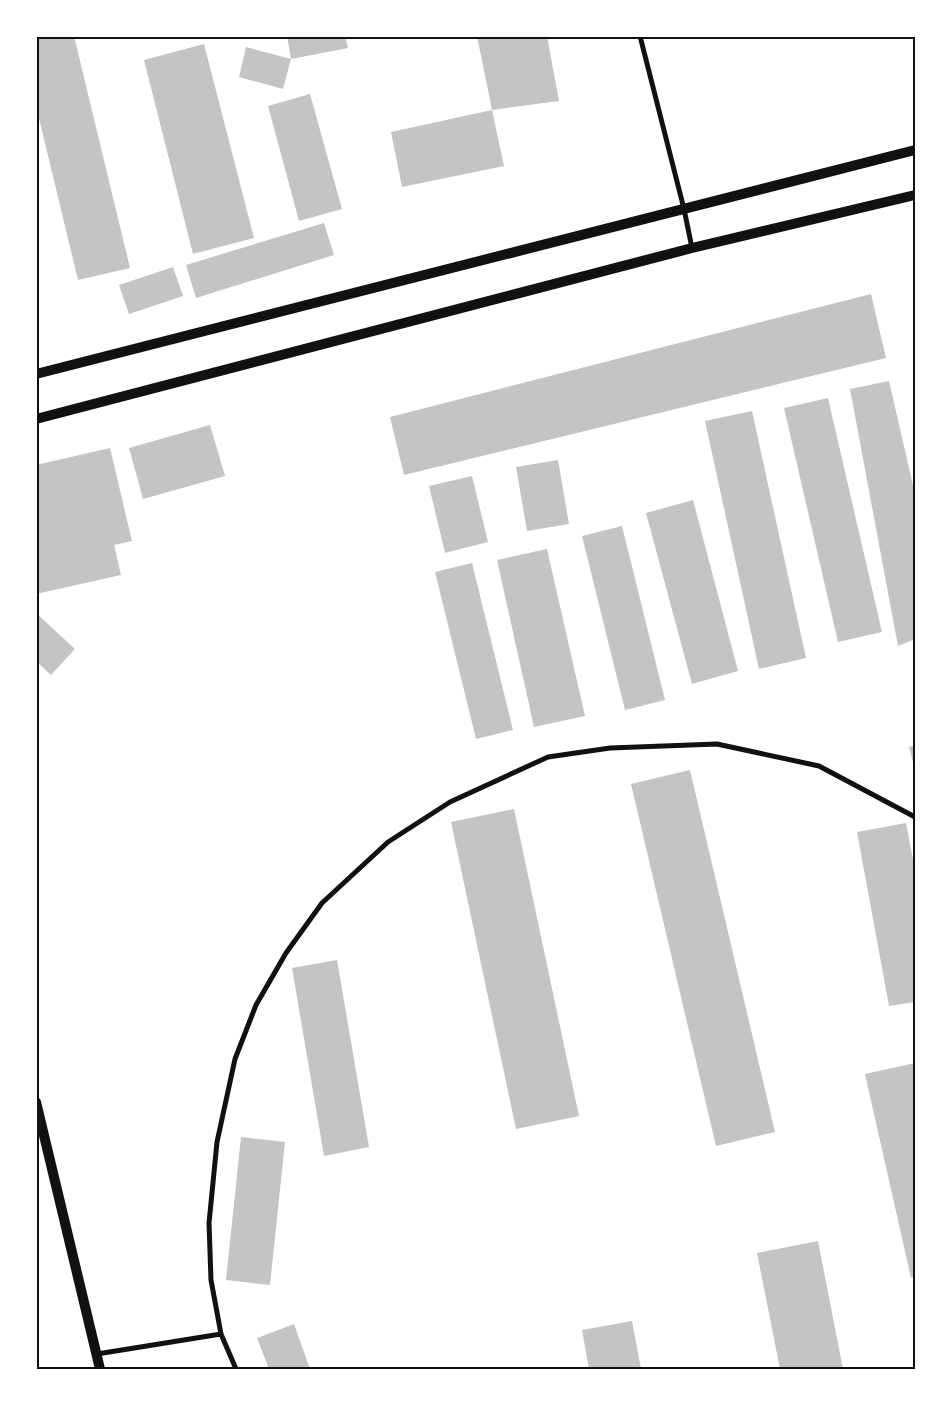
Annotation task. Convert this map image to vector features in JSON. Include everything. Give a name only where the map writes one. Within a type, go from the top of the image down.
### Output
[{"type":"main road","points":[[36,374],[915,150]]},
{"type":"main road","points":[[36,419],[692,248],[915,195]]},
{"type":"main road","points":[[36,1102],[100,1369]]},
{"type":"street","points":[[640,36],[684,209],[692,248]]},
{"type":"street","points":[[236,1369],[221,1334],[211,1280],[209,1223],[217,1142],[235,1060],[256,1005],[286,953],[322,903],[388,842],[450,802],[548,757],[610,748],[717,744],[819,766],[915,817]]},
{"type":"street","points":[[96,1354],[221,1334]]},
{"type":"building","points":[[36,36],[74,36],[130,268],[78,280],[36,106]]},
{"type":"building","points":[[287,36],[345,36],[348,48],[291,59]]},
{"type":"building","points":[[477,36],[547,36],[559,101],[492,110]]},
{"type":"building","points":[[204,44],[254,238],[193,254],[144,60]]},
{"type":"building","points":[[246,47],[291,59],[283,89],[239,77]]},
{"type":"building","points":[[310,94],[342,209],[299,221],[268,106]]},
{"type":"building","points":[[492,110],[504,166],[402,187],[391,132]]},
{"type":"building","points":[[324,223],[334,255],[196,298],[186,265]]},
{"type":"building","points":[[173,267],[183,296],[129,314],[119,285]]},
{"type":"building","points":[[871,294],[886,358],[404,475],[390,417]]},
{"type":"building","points":[[889,381],[915,494],[915,639],[898,646],[850,389]]},
{"type":"building","points":[[828,398],[882,632],[838,642],[784,408]]},
{"type":"building","points":[[752,411],[806,658],[759,669],[705,421]]},
{"type":"building","points":[[210,425],[225,476],[143,499],[129,448]]},
{"type":"building","points":[[110,448],[132,541],[114,545],[121,575],[36,594],[36,465]]},
{"type":"building","points":[[558,460],[569,524],[527,531],[516,467]]},
{"type":"building","points":[[472,476],[488,542],[445,553],[429,486]]},
{"type":"building","points":[[693,500],[738,671],[692,684],[646,513]]},
{"type":"building","points":[[622,526],[665,700],[625,710],[582,536]]},
{"type":"building","points":[[547,549],[585,716],[534,727],[497,560]]},
{"type":"building","points":[[472,563],[513,730],[476,739],[435,572]]},
{"type":"building","points":[[36,613],[75,649],[51,675],[36,661]]},
{"type":"building","points":[[915,745],[915,766],[914,766],[909,747]]},
{"type":"building","points":[[690,770],[775,1132],[716,1146],[631,784]]},
{"type":"building","points":[[514,809],[579,1116],[516,1129],[451,822]]},
{"type":"building","points":[[906,823],[915,870],[915,1002],[889,1006],[857,832]]},
{"type":"building","points":[[337,960],[369,1147],[324,1156],[292,968]]},
{"type":"building","points":[[915,1063],[915,1276],[911,1278],[865,1074]]},
{"type":"building","points":[[241,1137],[285,1142],[270,1285],[226,1280]]},
{"type":"building","points":[[818,1241],[843,1369],[780,1369],[757,1253]]},
{"type":"building","points":[[632,1321],[641,1369],[589,1369],[582,1330]]},
{"type":"building","points":[[294,1324],[310,1369],[269,1369],[257,1338]]}]
